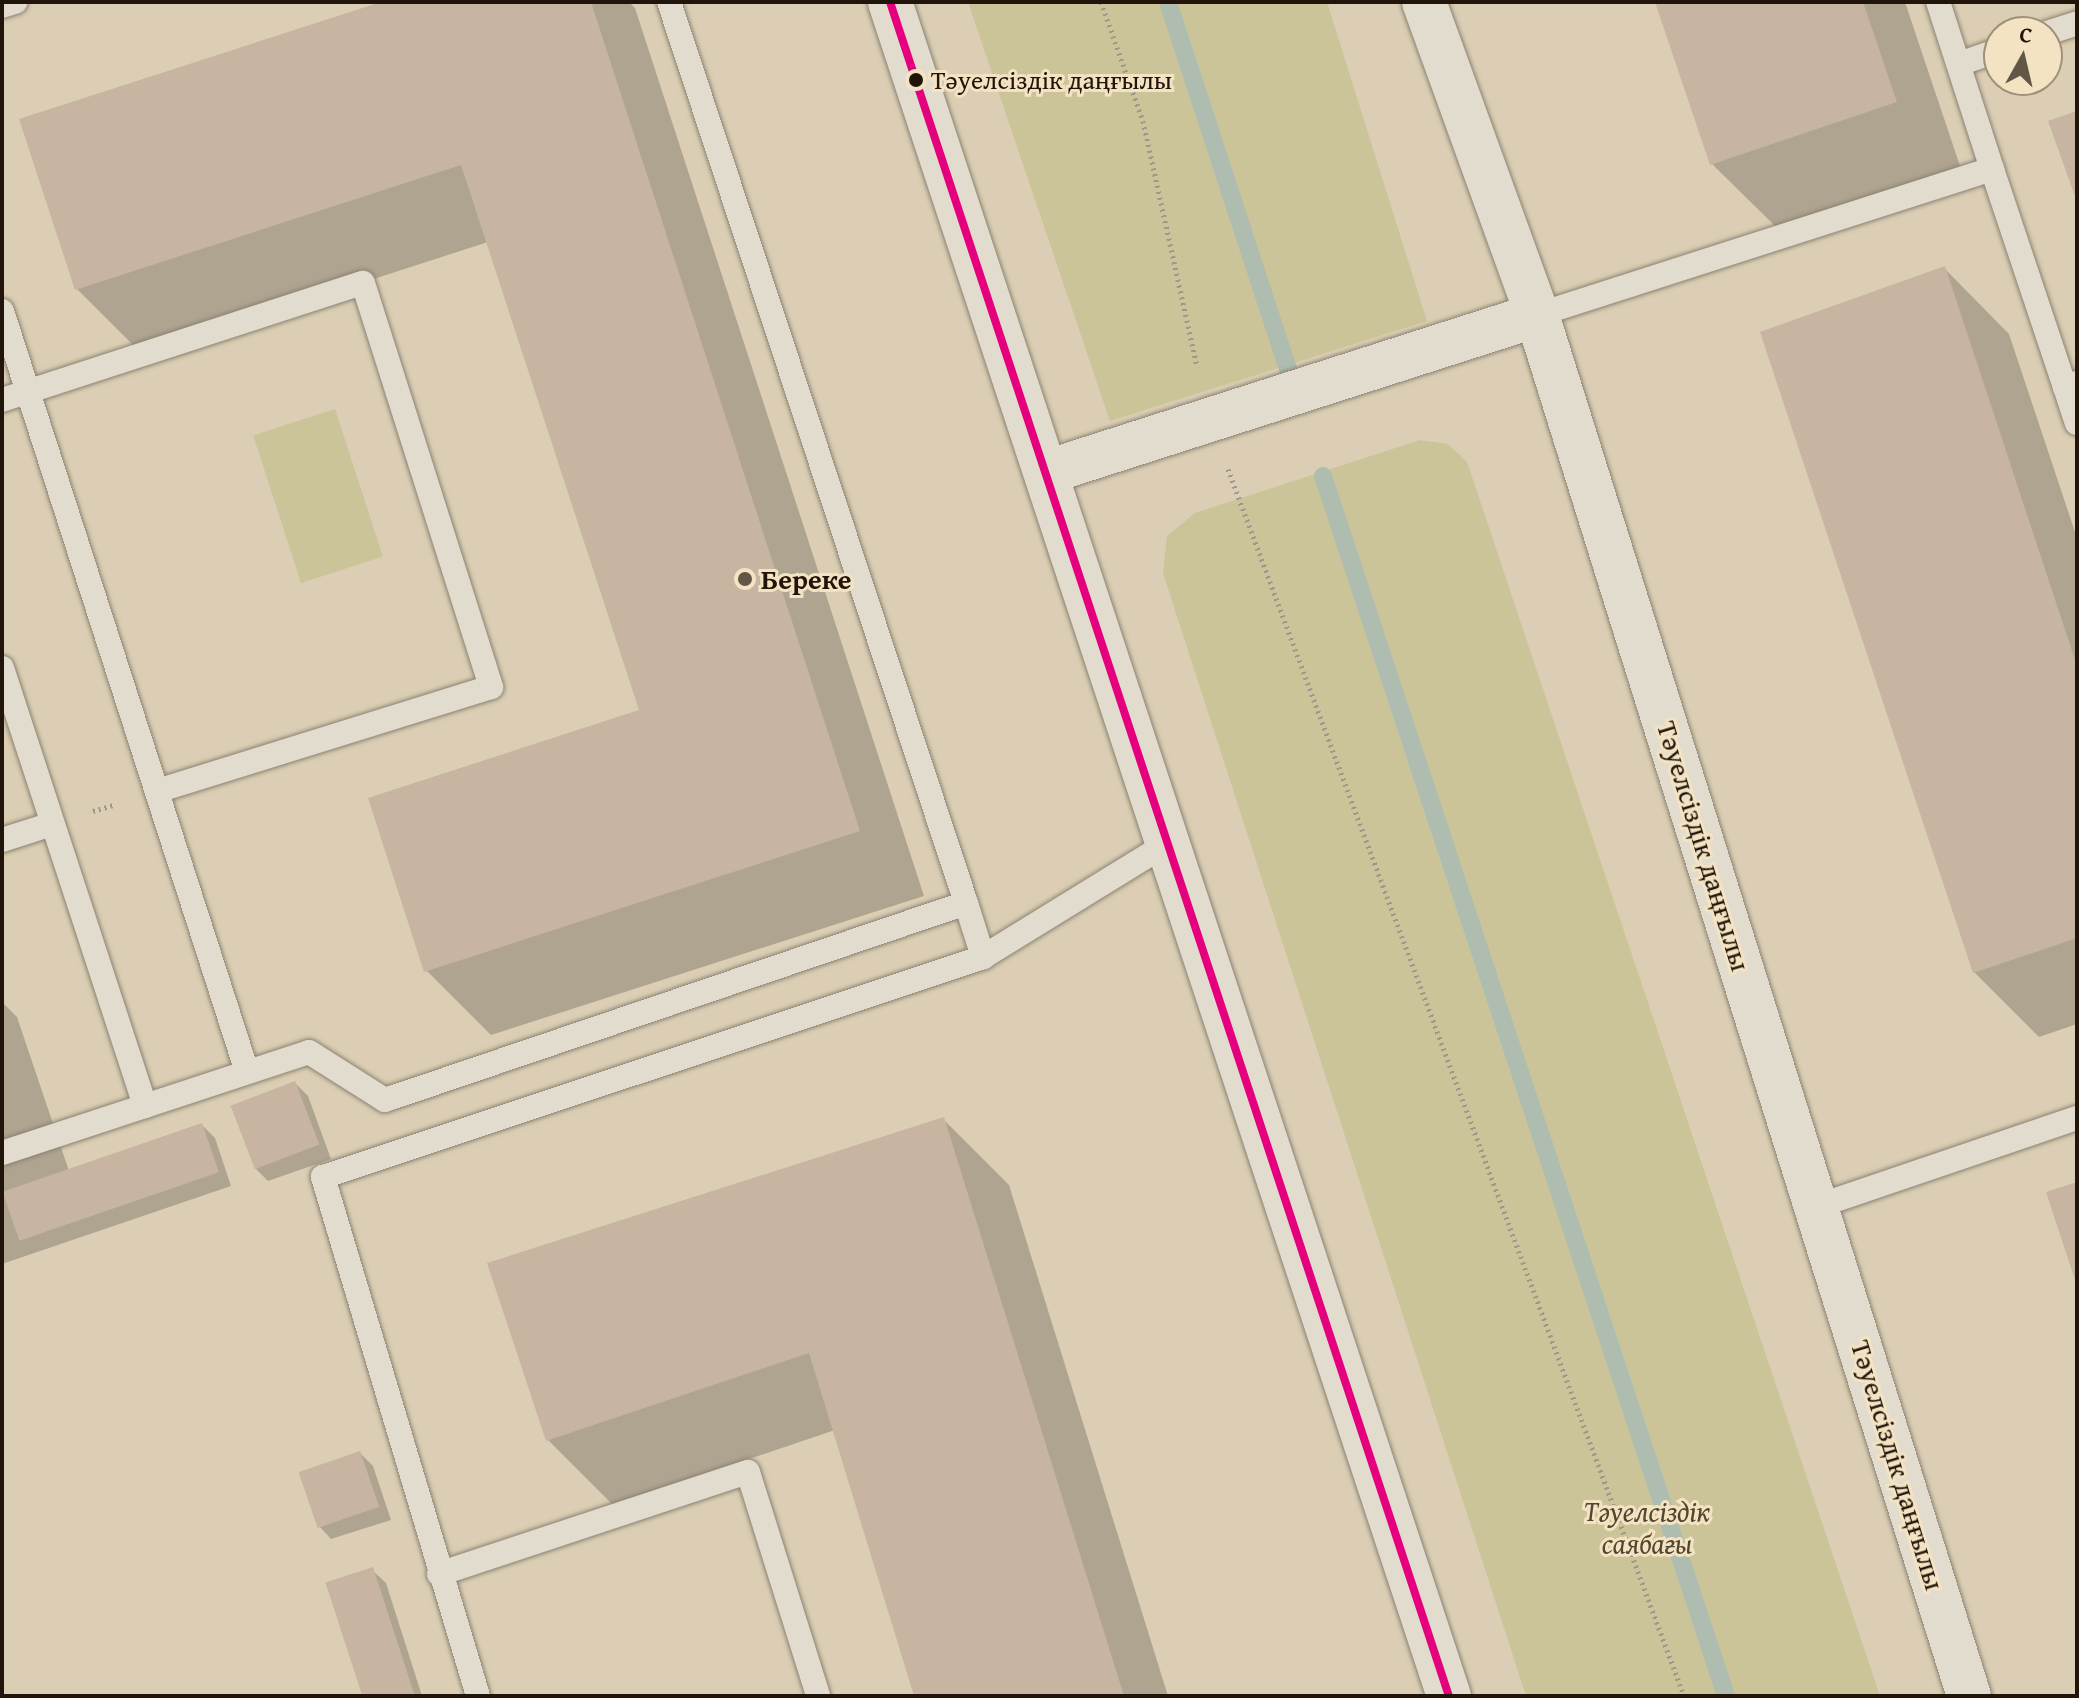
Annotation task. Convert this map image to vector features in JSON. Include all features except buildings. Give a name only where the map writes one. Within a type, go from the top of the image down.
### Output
[{"type":"street","points":[[890,2],[1050,471],[1167,844],[1449,1696]]},
{"type":"street","name":"Тәуелсіздік даңғылы","points":[[1424,2],[1537,315],[1969,1696]]},
{"type":"street","points":[[1050,471],[1537,315]]},
{"type":"lane","points":[[2,6],[15,2]]},
{"type":"lane","points":[[669,2],[983,957]]},
{"type":"lane","points":[[1938,2],[1992,169],[2071,385],[2077,423]]},
{"type":"lane","points":[[1959,64],[1983,56]]},
{"type":"lane","points":[[1537,315],[1992,169]]},
{"type":"lane","points":[[2,400],[363,283],[491,687],[157,791]]},
{"type":"lane","points":[[2,311],[247,1072]]},
{"type":"lane","points":[[2,668],[145,1106]]},
{"type":"lane","points":[[2,840],[52,824]]},
{"type":"lane","points":[[478,1696],[439,1574],[323,1177],[983,957],[1167,844]]},
{"type":"lane","points":[[2,1153],[309,1052],[385,1100],[966,903]]},
{"type":"lane","points":[[1818,1206],[2077,1118]]},
{"type":"lane","points":[[439,1574],[748,1472],[818,1696]]},
{"type":"path","points":[[1101,2],[1143,121],[1209,419],[1684,1696]]},
{"type":"path","points":[[52,824],[157,791]]},
{"type":"green space","points":[[968,2],[1327,2],[1427,321],[1110,421]]},
{"type":"green space","points":[[335,409],[383,556],[301,583],[253,436]]},
{"type":"green space","name":"Тәуелсіздік саябағы","points":[[1420,440],[1448,444],[1467,462],[1880,1696],[1526,1696],[1163,573],[1167,536],[1195,513]]},
{"type":"waterway","points":[[1168,2],[1290,375]]},
{"type":"waterway","points":[[1323,476],[1726,1696]]},
{"type":"transit line","points":[[890,2],[1449,1696]]},
{"type":"place","name":"Тәуелсіздік даңғылы","points":[[916,80]]},
{"type":"place","name":"Береке","points":[[745,579]]}]
